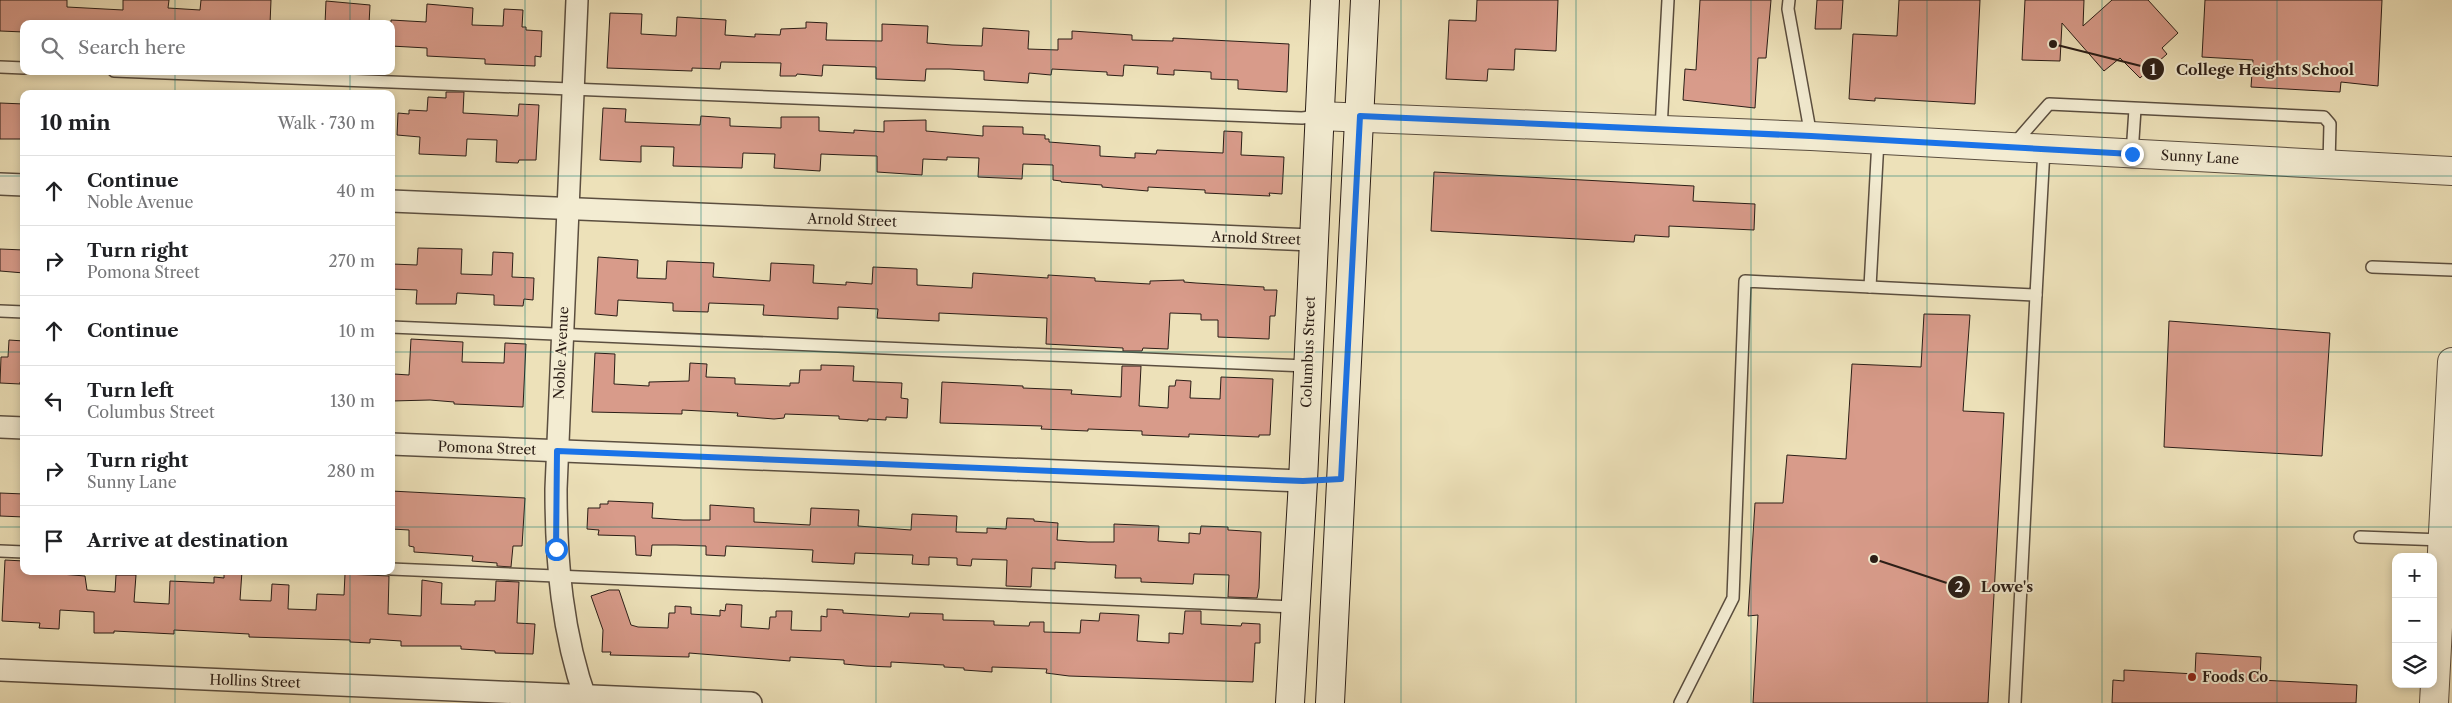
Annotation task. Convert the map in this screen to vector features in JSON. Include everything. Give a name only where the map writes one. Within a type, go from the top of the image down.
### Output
[{"type":"street","name":"Noble Avenue","points":[[577,0],[557,451],[556,549],[571,648],[586,699]]},
{"type":"street","name":"Columbus Street","points":[[1290,703],[1303,481],[1312,240],[1325,0]]},
{"type":"street","points":[[1330,703],[1365,0]]},
{"type":"street","name":"Sunny Lane","points":[[1319,116],[1360,116],[1811,136],[2452,171]]},
{"type":"street","points":[[0,184],[20,185]]},
{"type":"street","name":"Arnold Street","points":[[395,201],[1312,240]]},
{"type":"street","points":[[2434,703],[2450,452],[2452,362]]},
{"type":"street","points":[[0,427],[20,428]]},
{"type":"street","name":"Pomona Street","points":[[395,444],[1303,481]]},
{"type":"street","points":[[1303,481],[1341,479]]},
{"type":"street","name":"Hollins Street","points":[[0,670],[586,699],[751,703]]},
{"type":"lane","points":[[1661,129],[1668,0]]},
{"type":"lane","points":[[1789,0],[1788,9],[1811,136]]},
{"type":"lane","points":[[0,67],[20,68]]},
{"type":"lane","points":[[211,75],[1302,118],[1319,116]]},
{"type":"lane","points":[[2011,147],[2049,104],[2324,117],[2330,124],[2328,164]]},
{"type":"lane","points":[[2132,154],[2135,109]]},
{"type":"lane","points":[[1870,287],[1878,140]]},
{"type":"lane","points":[[2015,703],[2044,149]]},
{"type":"lane","points":[[2372,267],[2452,270]]},
{"type":"lane","points":[[1685,701],[1733,598],[1745,280],[2036,295]]},
{"type":"lane","points":[[0,311],[20,312]]},
{"type":"lane","points":[[395,328],[1307,366]]},
{"type":"lane","points":[[2360,537],[2443,540]]},
{"type":"lane","points":[[0,551],[20,552]]},
{"type":"lane","points":[[395,569],[1296,607]]},
{"type":"building","points":[[0,0],[67,0],[67,7],[123,10],[123,0],[169,0],[168,8],[200,10],[201,0],[271,0],[270,20],[20,20],[20,32],[0,31]]},
{"type":"building","points":[[1477,0],[1558,0],[1556,51],[1515,49],[1514,70],[1488,69],[1487,81],[1446,79],[1449,20],[1476,21]]},
{"type":"building","points":[[1700,0],[1771,0],[1766,58],[1758,58],[1755,108],[1683,100],[1685,69],[1696,70]]},
{"type":"building","points":[[1817,0],[1843,0],[1841,29],[1815,29]]},
{"type":"building","points":[[1899,0],[1980,0],[1975,104],[1875,98],[1875,101],[1849,99],[1853,34],[1897,36]]},
{"type":"building","points":[[2025,0],[2084,0],[2083,26],[2112,0],[2148,0],[2178,33],[2162,48],[2167,54],[2140,78],[2120,58],[2104,71],[2062,23],[2060,61],[2022,60]]},
{"type":"building","points":[[2205,0],[2382,0],[2378,86],[2341,82],[2340,92],[2251,87],[2253,60],[2202,57]]},
{"type":"building","points":[[326,1],[370,5],[369,20],[325,20]]},
{"type":"building","points":[[427,4],[473,8],[472,25],[503,26],[504,9],[523,10],[522,27],[526,27],[526,30],[542,31],[541,57],[535,56],[535,66],[485,64],[485,59],[427,56],[427,48],[395,46],[395,20],[426,22]]},
{"type":"building","points":[[610,13],[642,14],[641,34],[676,36],[677,17],[726,20],[725,35],[755,37],[755,34],[780,35],[781,29],[806,28],[806,22],[827,23],[826,40],[882,41],[882,24],[928,26],[927,43],[952,45],[982,46],[983,28],[1029,31],[1028,49],[1058,50],[1058,39],[1072,39],[1072,31],[1132,35],[1132,40],[1173,41],[1173,38],[1289,44],[1287,92],[1238,89],[1238,80],[1211,79],[1211,72],[1174,70],[1174,75],[1157,74],[1158,67],[1124,65],[1123,76],[1107,75],[1107,72],[1052,69],[1051,75],[1029,73],[1028,83],[984,80],[984,71],[950,69],[926,69],[925,81],[876,79],[876,67],[823,65],[822,76],[797,74],[796,76],[780,76],[781,63],[721,62],[720,69],[692,68],[692,71],[607,68]]},
{"type":"building","points":[[446,92],[464,92],[463,113],[518,116],[519,104],[539,105],[536,160],[519,160],[518,163],[496,162],[497,140],[467,139],[466,156],[419,154],[420,137],[397,135],[398,113],[409,114],[409,110],[427,111],[428,97],[446,98]]},
{"type":"building","points":[[0,103],[20,104],[20,139],[0,139]]},
{"type":"building","points":[[603,108],[626,109],[625,122],[700,125],[701,116],[730,118],[730,126],[781,128],[781,117],[819,117],[819,131],[854,133],[854,130],[884,132],[884,121],[926,120],[926,131],[983,136],[983,126],[1023,127],[1023,134],[1045,135],[1045,139],[1049,139],[1049,142],[1100,146],[1100,156],[1135,158],[1135,153],[1156,154],[1157,150],[1223,153],[1224,131],[1242,132],[1241,155],[1284,157],[1282,194],[1269,193],[1270,196],[1205,193],[1205,190],[1148,187],[1148,191],[1061,182],[1053,180],[1053,165],[1023,164],[1022,179],[978,177],[979,158],[947,157],[947,160],[923,159],[922,175],[877,172],[877,156],[821,154],[820,171],[774,168],[775,154],[743,153],[742,168],[673,166],[674,147],[641,146],[641,162],[600,160]]},
{"type":"building","points":[[1434,172],[1694,186],[1693,201],[1755,204],[1754,230],[1669,226],[1669,237],[1635,235],[1634,242],[1431,231]]},
{"type":"building","points":[[418,248],[462,249],[461,274],[492,275],[493,252],[513,253],[512,277],[534,278],[533,300],[524,299],[523,306],[494,305],[494,295],[457,293],[456,304],[416,304],[417,290],[395,289],[395,264],[417,265]]},
{"type":"building","points":[[0,249],[20,250],[20,273],[0,271]]},
{"type":"building","points":[[598,257],[638,260],[637,278],[666,279],[667,261],[714,263],[713,277],[770,281],[771,263],[814,265],[813,283],[846,285],[846,282],[872,284],[873,267],[917,269],[917,285],[972,288],[973,273],[1048,278],[1048,275],[1095,278],[1095,281],[1150,284],[1150,281],[1184,280],[1184,282],[1264,287],[1264,290],[1277,290],[1275,316],[1270,316],[1269,339],[1218,337],[1218,320],[1201,320],[1201,314],[1170,313],[1168,349],[1143,348],[1142,351],[1123,351],[1123,348],[1046,344],[1047,318],[939,313],[939,321],[877,318],[878,309],[838,307],[838,319],[763,315],[764,305],[709,303],[708,312],[673,311],[673,303],[618,300],[617,316],[595,314]]},
{"type":"building","points":[[1924,314],[1970,315],[1963,411],[2004,413],[1988,703],[1753,703],[1758,615],[1748,616],[1755,503],[1783,503],[1787,455],[1846,459],[1852,364],[1921,367]]},
{"type":"building","points":[[2169,321],[2330,333],[2322,456],[2164,447]]},
{"type":"building","points":[[411,339],[463,342],[462,362],[504,363],[505,343],[526,344],[523,407],[454,404],[454,402],[430,400],[395,401],[395,374],[409,375]]},
{"type":"building","points":[[9,340],[20,341],[20,384],[0,383],[1,357],[8,357]]},
{"type":"building","points":[[595,353],[615,354],[614,384],[649,386],[649,382],[689,381],[690,363],[707,364],[706,377],[735,378],[735,384],[790,386],[790,383],[799,383],[800,370],[821,370],[821,365],[854,366],[853,381],[902,383],[901,398],[908,399],[907,418],[886,417],[886,420],[868,419],[868,421],[839,419],[839,416],[785,414],[784,418],[774,419],[737,416],[738,413],[682,410],[682,414],[592,412]]},
{"type":"building","points":[[1122,366],[1141,366],[1139,406],[1168,408],[1169,386],[1175,386],[1176,380],[1191,381],[1190,398],[1220,399],[1221,377],[1273,379],[1270,435],[1259,435],[1259,437],[1189,434],[1189,437],[1142,435],[1142,431],[1088,429],[1088,431],[1041,429],[1042,426],[940,423],[942,382],[1072,390],[1071,394],[1121,397]]},
{"type":"building","points":[[395,491],[525,498],[522,546],[513,546],[511,567],[497,566],[497,563],[472,561],[473,556],[414,552],[414,547],[409,546],[409,530],[395,529]]},
{"type":"building","points":[[0,493],[20,494],[20,517],[0,516]]},
{"type":"building","points":[[608,501],[653,503],[652,518],[710,520],[710,505],[754,508],[754,522],[810,525],[811,508],[859,510],[858,526],[911,530],[912,514],[957,516],[956,532],[987,533],[987,528],[1006,529],[1007,518],[1034,519],[1034,521],[1058,523],[1057,540],[1088,542],[1114,542],[1114,524],[1159,526],[1158,541],[1189,543],[1189,533],[1200,534],[1201,526],[1228,527],[1228,530],[1261,532],[1259,588],[1257,598],[1228,597],[1229,575],[1194,574],[1193,584],[1141,582],[1141,578],[1115,578],[1116,565],[1055,562],[1055,569],[1032,568],[1031,587],[1006,586],[1007,560],[972,559],[971,566],[957,565],[957,558],[929,557],[929,565],[912,564],[913,555],[855,553],[854,564],[812,562],[813,550],[726,546],[725,556],[706,555],[706,546],[676,545],[652,545],[651,556],[636,555],[635,536],[598,535],[599,530],[587,529],[588,508],[600,508],[600,504],[608,504]]},
{"type":"building","points":[[5,560],[20,561],[20,575],[85,576],[87,590],[115,592],[116,575],[136,575],[134,602],[169,604],[170,581],[214,583],[214,577],[224,578],[224,575],[242,575],[240,600],[271,601],[272,584],[289,585],[288,609],[316,610],[317,594],[344,595],[345,575],[389,576],[388,614],[421,616],[422,580],[442,583],[441,604],[475,605],[475,601],[495,601],[496,581],[519,582],[517,623],[535,624],[533,654],[495,653],[495,651],[461,649],[461,646],[401,646],[401,641],[370,639],[370,643],[350,642],[350,640],[249,637],[249,634],[174,630],[174,634],[114,631],[114,633],[94,633],[94,612],[60,610],[59,629],[39,628],[40,623],[2,621]]},
{"type":"building","points":[[609,590],[619,590],[631,625],[638,627],[668,628],[669,613],[675,613],[675,606],[691,607],[691,614],[720,616],[720,610],[725,611],[726,604],[742,605],[741,627],[769,629],[770,617],[776,617],[776,611],[792,611],[791,630],[821,631],[821,616],[827,617],[827,609],[843,610],[843,613],[909,617],[910,613],[943,614],[943,620],[994,621],[994,625],[1029,626],[1030,622],[1044,622],[1044,632],[1080,633],[1081,620],[1099,621],[1100,613],[1139,615],[1137,641],[1169,643],[1169,633],[1183,634],[1185,611],[1201,611],[1201,624],[1241,626],[1242,623],[1260,624],[1260,643],[1255,643],[1253,682],[1069,676],[1046,673],[1047,669],[992,667],[992,672],[964,670],[964,668],[944,667],[944,665],[891,662],[891,667],[866,666],[844,664],[844,660],[790,657],[790,661],[689,653],[689,657],[610,655],[611,652],[602,652],[603,630],[591,596]]},
{"type":"building","name":"Foods Co","points":[[2196,653],[2261,657],[2260,680],[2357,685],[2356,703],[2112,703],[2113,680],[2124,681],[2124,670],[2195,674]]},
{"type":"place","name":"College Heights School","points":[[2053,44]]},
{"type":"place","name":"Lowe's","points":[[1874,559]]},
{"type":"place","name":"Foods Co","points":[[2192,677]]},
{"type":"route","points":[[556,549],[557,451],[1303,481],[1341,479],[1360,116],[1811,136],[2132,154]]}]
